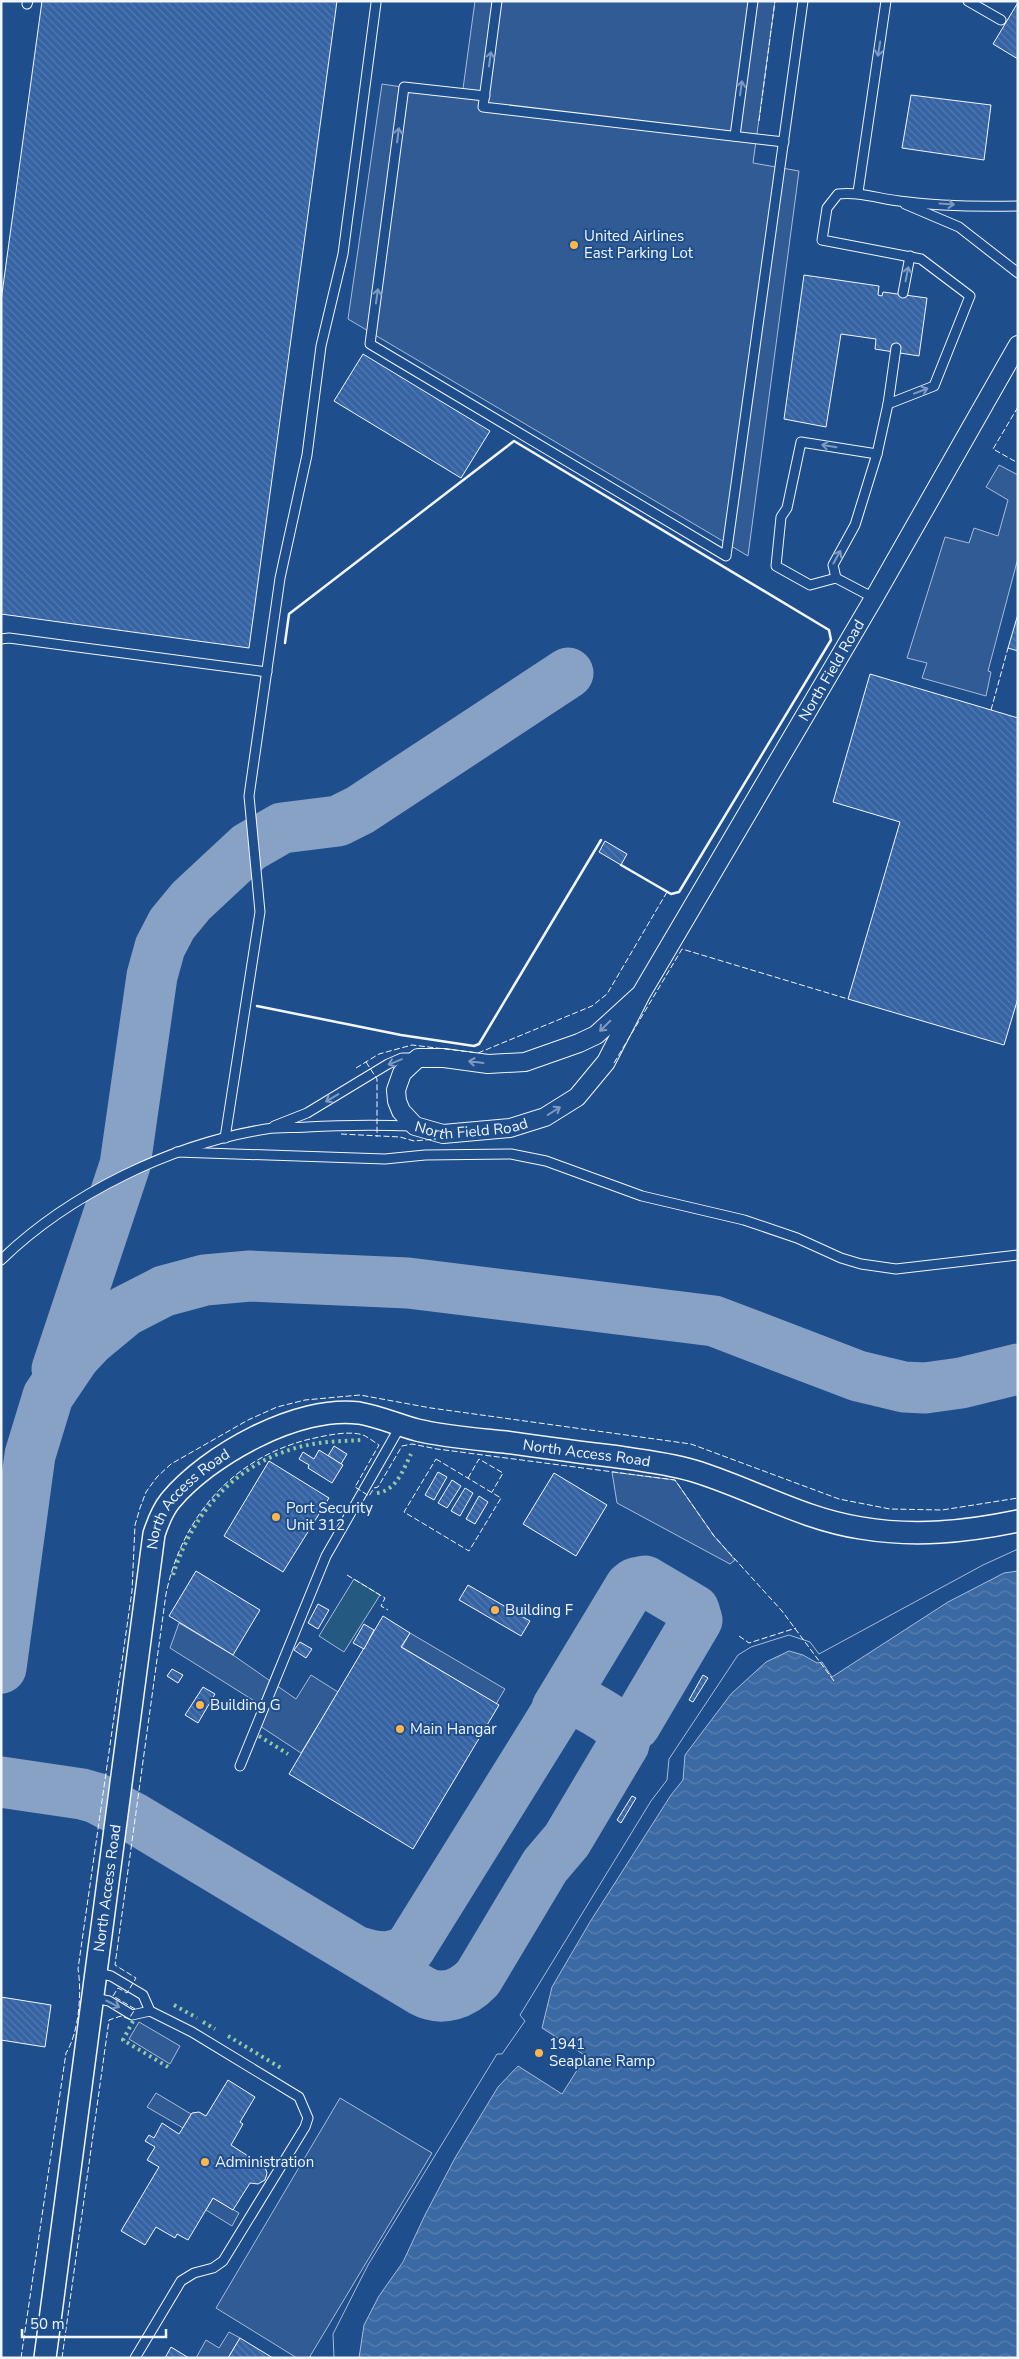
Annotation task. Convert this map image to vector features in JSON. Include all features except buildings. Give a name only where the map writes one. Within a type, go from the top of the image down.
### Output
[{"type":"street","name":"North Field Road","points":[[641,994],[596,1035],[524,1062],[488,1064],[444,1058],[418,1058],[402,1073],[396,1090],[401,1111],[415,1126],[443,1134],[510,1128],[544,1117],[577,1097],[606,1062],[641,994],[874,598],[1018,345]]},
{"type":"street","name":"North Access Road","points":[[45,2358],[154,1534],[160,1518],[170,1501],[184,1487],[223,1456],[282,1425],[301,1419],[339,1413],[359,1414],[449,1435],[666,1464],[718,1479],[809,1515],[859,1528],[886,1532],[937,1534],[1018,1521]]},
{"type":"lane","points":[[497,1],[484,107],[784,142]]},
{"type":"lane","points":[[735,136],[753,1]]},
{"type":"lane","points":[[485,96],[404,87],[370,344],[726,556],[803,1]]},
{"type":"lane","points":[[858,192],[886,1]]},
{"type":"lane","points":[[968,1],[1001,20]]},
{"type":"lane","points":[[225,1138],[260,912],[250,796],[280,578],[307,455],[322,346],[343,254],[376,3]]},
{"type":"lane","points":[[888,404],[934,386],[970,296],[921,259],[822,240],[827,208],[838,194],[858,192],[898,201],[989,207],[1018,206]]},
{"type":"lane","points":[[898,201],[959,227],[1018,273]]},
{"type":"lane","points":[[903,293],[910,256]]},
{"type":"lane","points":[[836,578],[833,565],[854,525],[877,454],[888,404],[896,348]]},
{"type":"lane","points":[[874,598],[836,578],[810,585],[776,566],[781,518],[787,508],[801,442],[877,454]]},
{"type":"lane","points":[[1,639],[9,638],[267,672]]},
{"type":"lane","points":[[267,1129],[307,1113],[388,1064],[402,1058],[418,1058]]},
{"type":"lane","points":[[1,1260],[53,1218],[95,1192],[121,1177],[177,1152],[225,1138],[267,1129],[362,1124],[415,1126]]},
{"type":"lane","points":[[177,1152],[385,1159],[425,1155],[511,1154],[546,1160],[642,1196],[744,1220],[798,1238],[841,1258],[861,1264],[896,1269],[1018,1255]]},
{"type":"lane","points":[[240,1766],[326,1556],[401,1425]]},
{"type":"lane","points":[[97,1973],[110,1976],[143,1995],[150,2010],[192,2032],[299,2097],[306,2107],[308,2118],[305,2127],[223,2261],[213,2268],[194,2273],[181,2281],[135,2358]]},
{"type":"lane","points":[[94,1998],[109,2001],[132,2014],[150,2010]]},
{"type":"shaded area","name":"United Airlines East Parking Lot","points":[[475,1],[775,1],[753,163],[799,171],[748,556],[348,319],[382,84],[462,96]]},
{"type":"shaded area","points":[[999,465],[1018,475],[1018,558],[988,671],[991,672],[986,696],[922,678],[927,663],[907,658],[945,537],[969,543],[974,528],[998,536],[1008,500],[986,487]]},
{"type":"shaded area","points":[[612,1472],[675,1480],[714,1536],[735,1560],[730,1564],[617,1503]]},
{"type":"shaded area","points":[[354,1579],[380,1595],[344,1652],[319,1636]]},
{"type":"shaded area","points":[[179,1623],[233,1655],[296,1699],[311,1675],[338,1692],[301,1753],[257,1724],[264,1707],[170,1648]]},
{"type":"shaded area","points":[[410,1633],[505,1689],[496,1704],[402,1647]]},
{"type":"shaded area","points":[[139,2022],[180,2046],[170,2064],[129,2039]]},
{"type":"shaded area","points":[[156,2093],[191,2114],[183,2128],[147,2107]]},
{"type":"shaded area","points":[[340,2098],[432,2153],[309,2358],[297,2358],[216,2308]]},
{"type":"shaded area","points":[[213,2198],[239,2213],[232,2226],[206,2210]]},
{"type":"shaded area","points":[[229,2332],[240,2338],[228,2358],[196,2358],[206,2340],[219,2348]]},
{"type":"water","points":[[1018,1552],[1018,2358],[336,2358],[502,2057],[528,2021],[740,1657],[789,1638],[818,1657]]},
{"type":"pier","points":[[1018,1549],[1018,1571],[1004,1573],[948,1602],[832,1677],[822,1662],[817,1663],[803,1655],[789,1651],[766,1662],[731,1694],[685,1755],[683,1780],[671,1795],[590,1922],[552,1987],[542,2028],[586,2056],[562,2094],[518,2066],[498,2087],[455,2158],[403,2262],[379,2296],[364,2325],[359,2358],[334,2358],[333,2334],[368,2265],[497,2054],[502,2054],[525,2021],[520,2015],[651,1801],[667,1780],[669,1759],[738,1655],[751,1647],[789,1635],[810,1642],[819,1654],[983,1565]]},
{"type":"taxiway","points":[[57,1369],[125,1165],[152,976],[160,947],[172,924],[191,901],[249,847],[282,828],[338,821],[360,810],[568,673]]},
{"type":"taxiway","points":[[1,1668],[30,1455],[48,1396],[75,1356],[90,1340],[125,1311],[164,1291],[205,1280],[250,1276],[408,1283],[714,1321],[858,1376],[904,1387],[925,1388],[961,1383],[1018,1369]]},
{"type":"taxiway","points":[[557,1708],[630,1587],[635,1583],[645,1581],[694,1610],[697,1620],[635,1725],[630,1728],[620,1727]]},
{"type":"taxiway","points":[[1,1782],[82,1794],[96,1798],[134,1818],[422,1991],[437,1996],[445,1996],[459,1992],[478,1978],[545,1866],[567,1840],[624,1744],[625,1737],[622,1731],[600,1713],[578,1701],[570,1700],[562,1703],[410,1948],[398,1955],[386,1957],[359,1952]]},
{"type":"hedge","points":[[173,1575],[195,1526],[209,1505],[246,1471],[268,1458],[292,1449],[319,1443],[361,1440]]},
{"type":"hedge","points":[[377,1493],[384,1491],[394,1484],[402,1473],[411,1454]]},
{"type":"hedge","points":[[259,1736],[288,1754]]},
{"type":"hedge","points":[[174,2005],[197,2018]]},
{"type":"hedge","points":[[133,2021],[123,2040],[168,2067]]},
{"type":"hedge","points":[[203,2022],[215,2029]]},
{"type":"hedge","points":[[228,2036],[281,2068]]},
{"type":"fence","points":[[759,121],[775,1]]},
{"type":"fence","points":[[1018,407],[993,449],[1018,463]]},
{"type":"fence","points":[[991,710],[1008,648]]},
{"type":"fence","points":[[356,1068],[379,1054],[412,1045],[478,1053],[592,1006],[607,994],[667,892]]},
{"type":"fence","points":[[614,1063],[682,949],[848,999]]},
{"type":"fence","points":[[366,1062],[377,1079],[377,1137]]},
{"type":"fence","points":[[341,1134],[400,1137],[414,1141],[436,1139]]},
{"type":"fence","points":[[21,2358],[66,2053],[77,2024],[80,1989],[78,1969],[132,1591],[135,1525],[146,1492],[157,1477],[171,1464],[248,1420],[277,1407],[305,1400],[360,1395],[431,1408],[691,1444],[839,1499],[890,1509],[942,1510],[1018,1498]]},
{"type":"fence","points":[[62,2358],[109,2020],[121,2016],[129,2019],[135,2009],[113,1996],[118,1988],[127,1993],[136,1978],[115,1965],[166,1594],[184,1540],[198,1516],[234,1476],[257,1460],[282,1448],[310,1439],[350,1433],[363,1435],[379,1445],[355,1487],[369,1496],[374,1488],[378,1487],[402,1446],[412,1444],[437,1449],[675,1480],[714,1536],[782,1611],[834,1681]]},
{"type":"fence","points":[[436,1459],[501,1498],[469,1551],[404,1512],[436,1459]]},
{"type":"fence","points":[[468,1478],[479,1459],[503,1473],[492,1492]]},
{"type":"fence","points":[[347,1575],[385,1598],[381,1606],[388,1610]]},
{"type":"fence","points":[[739,1636],[749,1643],[796,1628]]},
{"type":"wall","points":[[285,643],[289,614],[514,441],[829,630],[831,640],[679,892],[671,894],[621,865]]},
{"type":"wall","points":[[257,1006],[401,1035],[474,1046],[479,1044],[601,840]]},
{"type":"place","name":"United Airlines East Parking Lot","points":[[574,245]]},
{"type":"place","name":"Port Security Unit 312","points":[[276,1517]]},
{"type":"place","name":"Building F","points":[[495,1610]]},
{"type":"place","name":"Building G","points":[[200,1705]]},
{"type":"place","name":"Main Hangar","points":[[400,1729]]},
{"type":"place","name":"1941 Seaplane Ramp","points":[[539,2053]]},
{"type":"place","name":"Administration","points":[[205,2162]]}]
